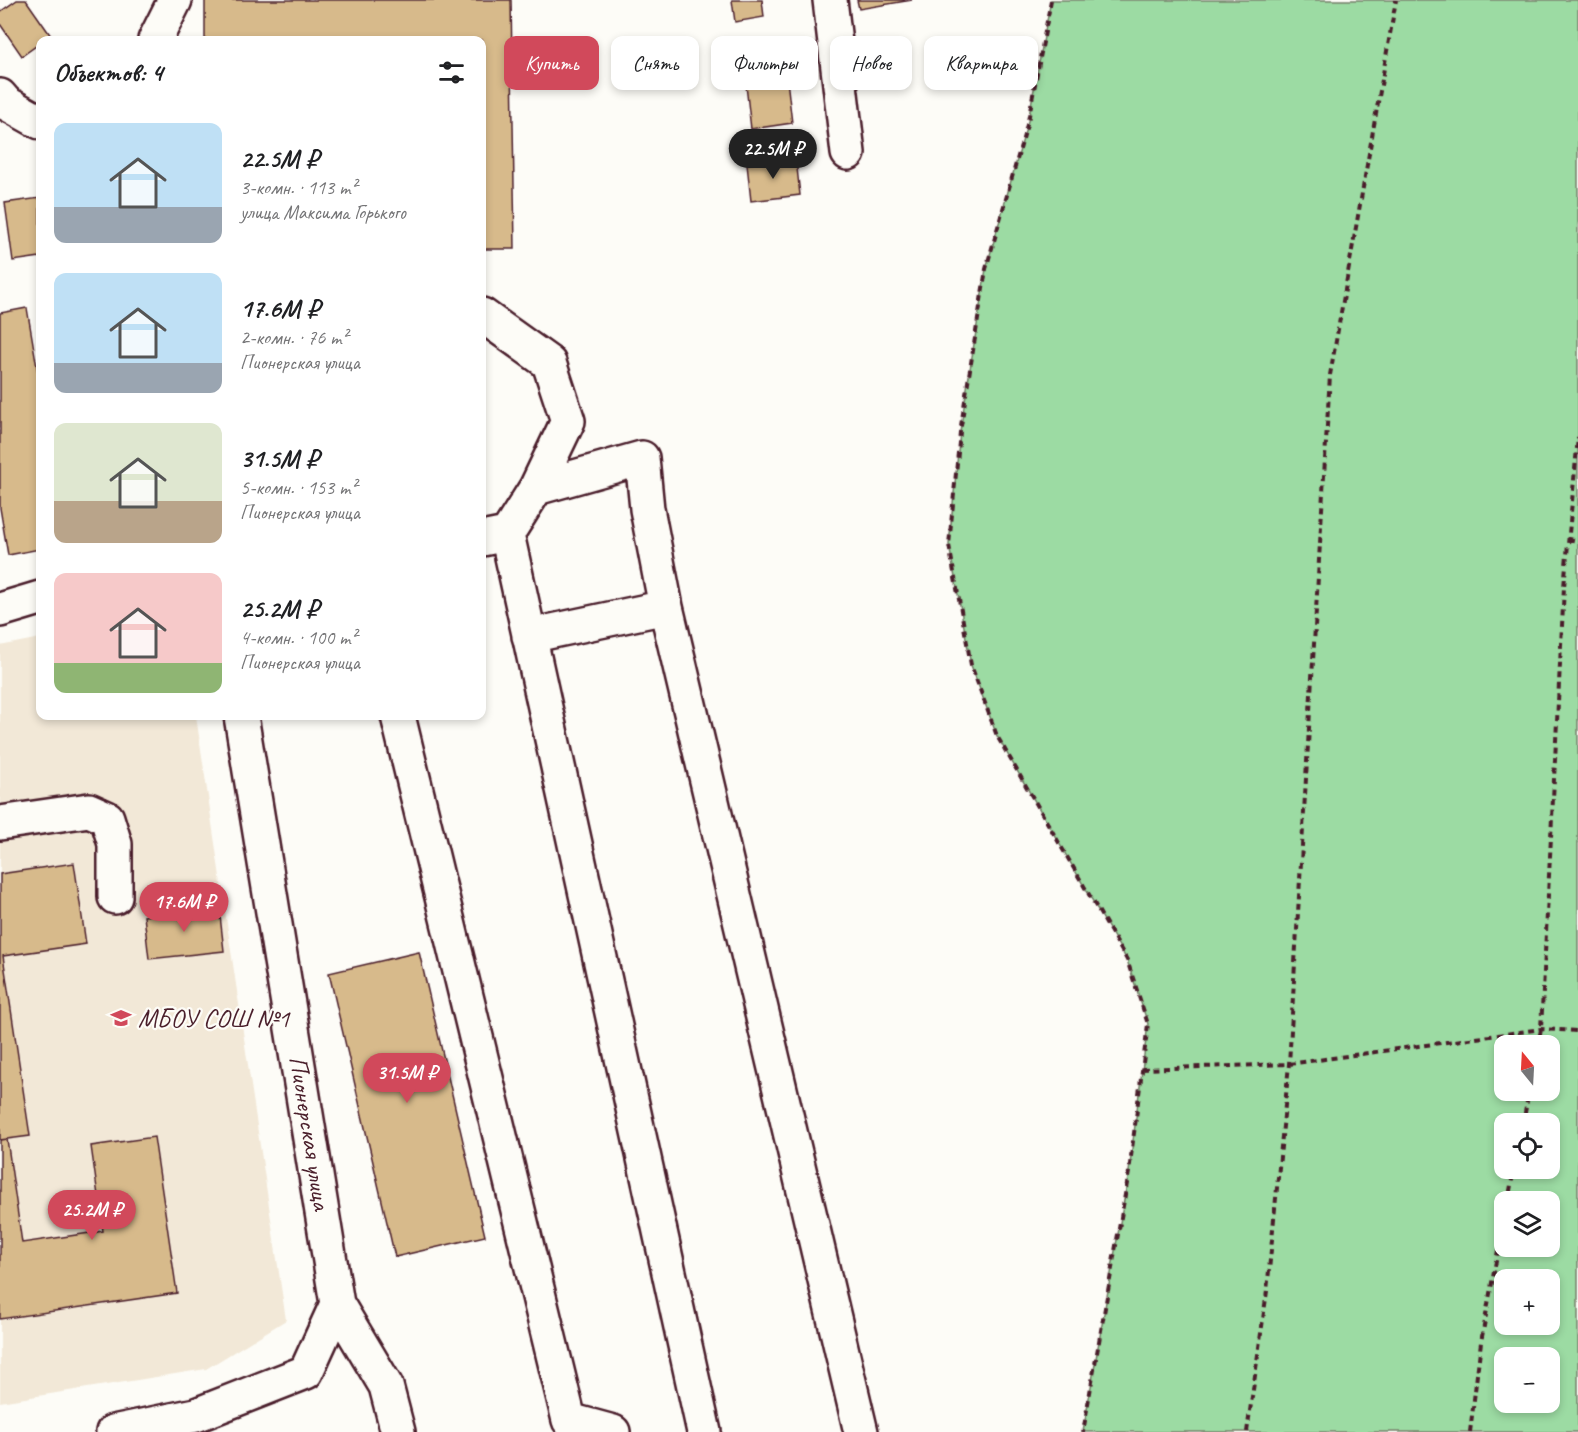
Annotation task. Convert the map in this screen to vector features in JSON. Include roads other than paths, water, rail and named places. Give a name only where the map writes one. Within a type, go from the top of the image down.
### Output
[{"type":"street","points":[[156,36],[175,0]]},
{"type":"street","points":[[830,0],[848,153]]},
{"type":"street","points":[[0,96],[6,103],[36,120]]},
{"type":"street","points":[[486,318],[549,363],[568,421],[536,488],[494,537],[530,636],[704,1432]]},
{"type":"street","points":[[536,488],[642,458],[647,509],[666,608],[861,1432]]},
{"type":"street","points":[[0,610],[36,599]]},
{"type":"street","points":[[530,636],[666,608]]},
{"type":"street","name":"Пионерская улица","points":[[242,720],[337,1304],[386,1386],[398,1432]]},
{"type":"street","points":[[399,720],[569,1420],[613,1432]]},
{"type":"street","points":[[0,823],[89,810],[107,818],[115,844],[115,897]]},
{"type":"street","points":[[113,1432],[196,1415],[306,1372],[337,1304]]},
{"type":"place","name":"МБОУ СОШ №1","points":[[121,1018]]}]
